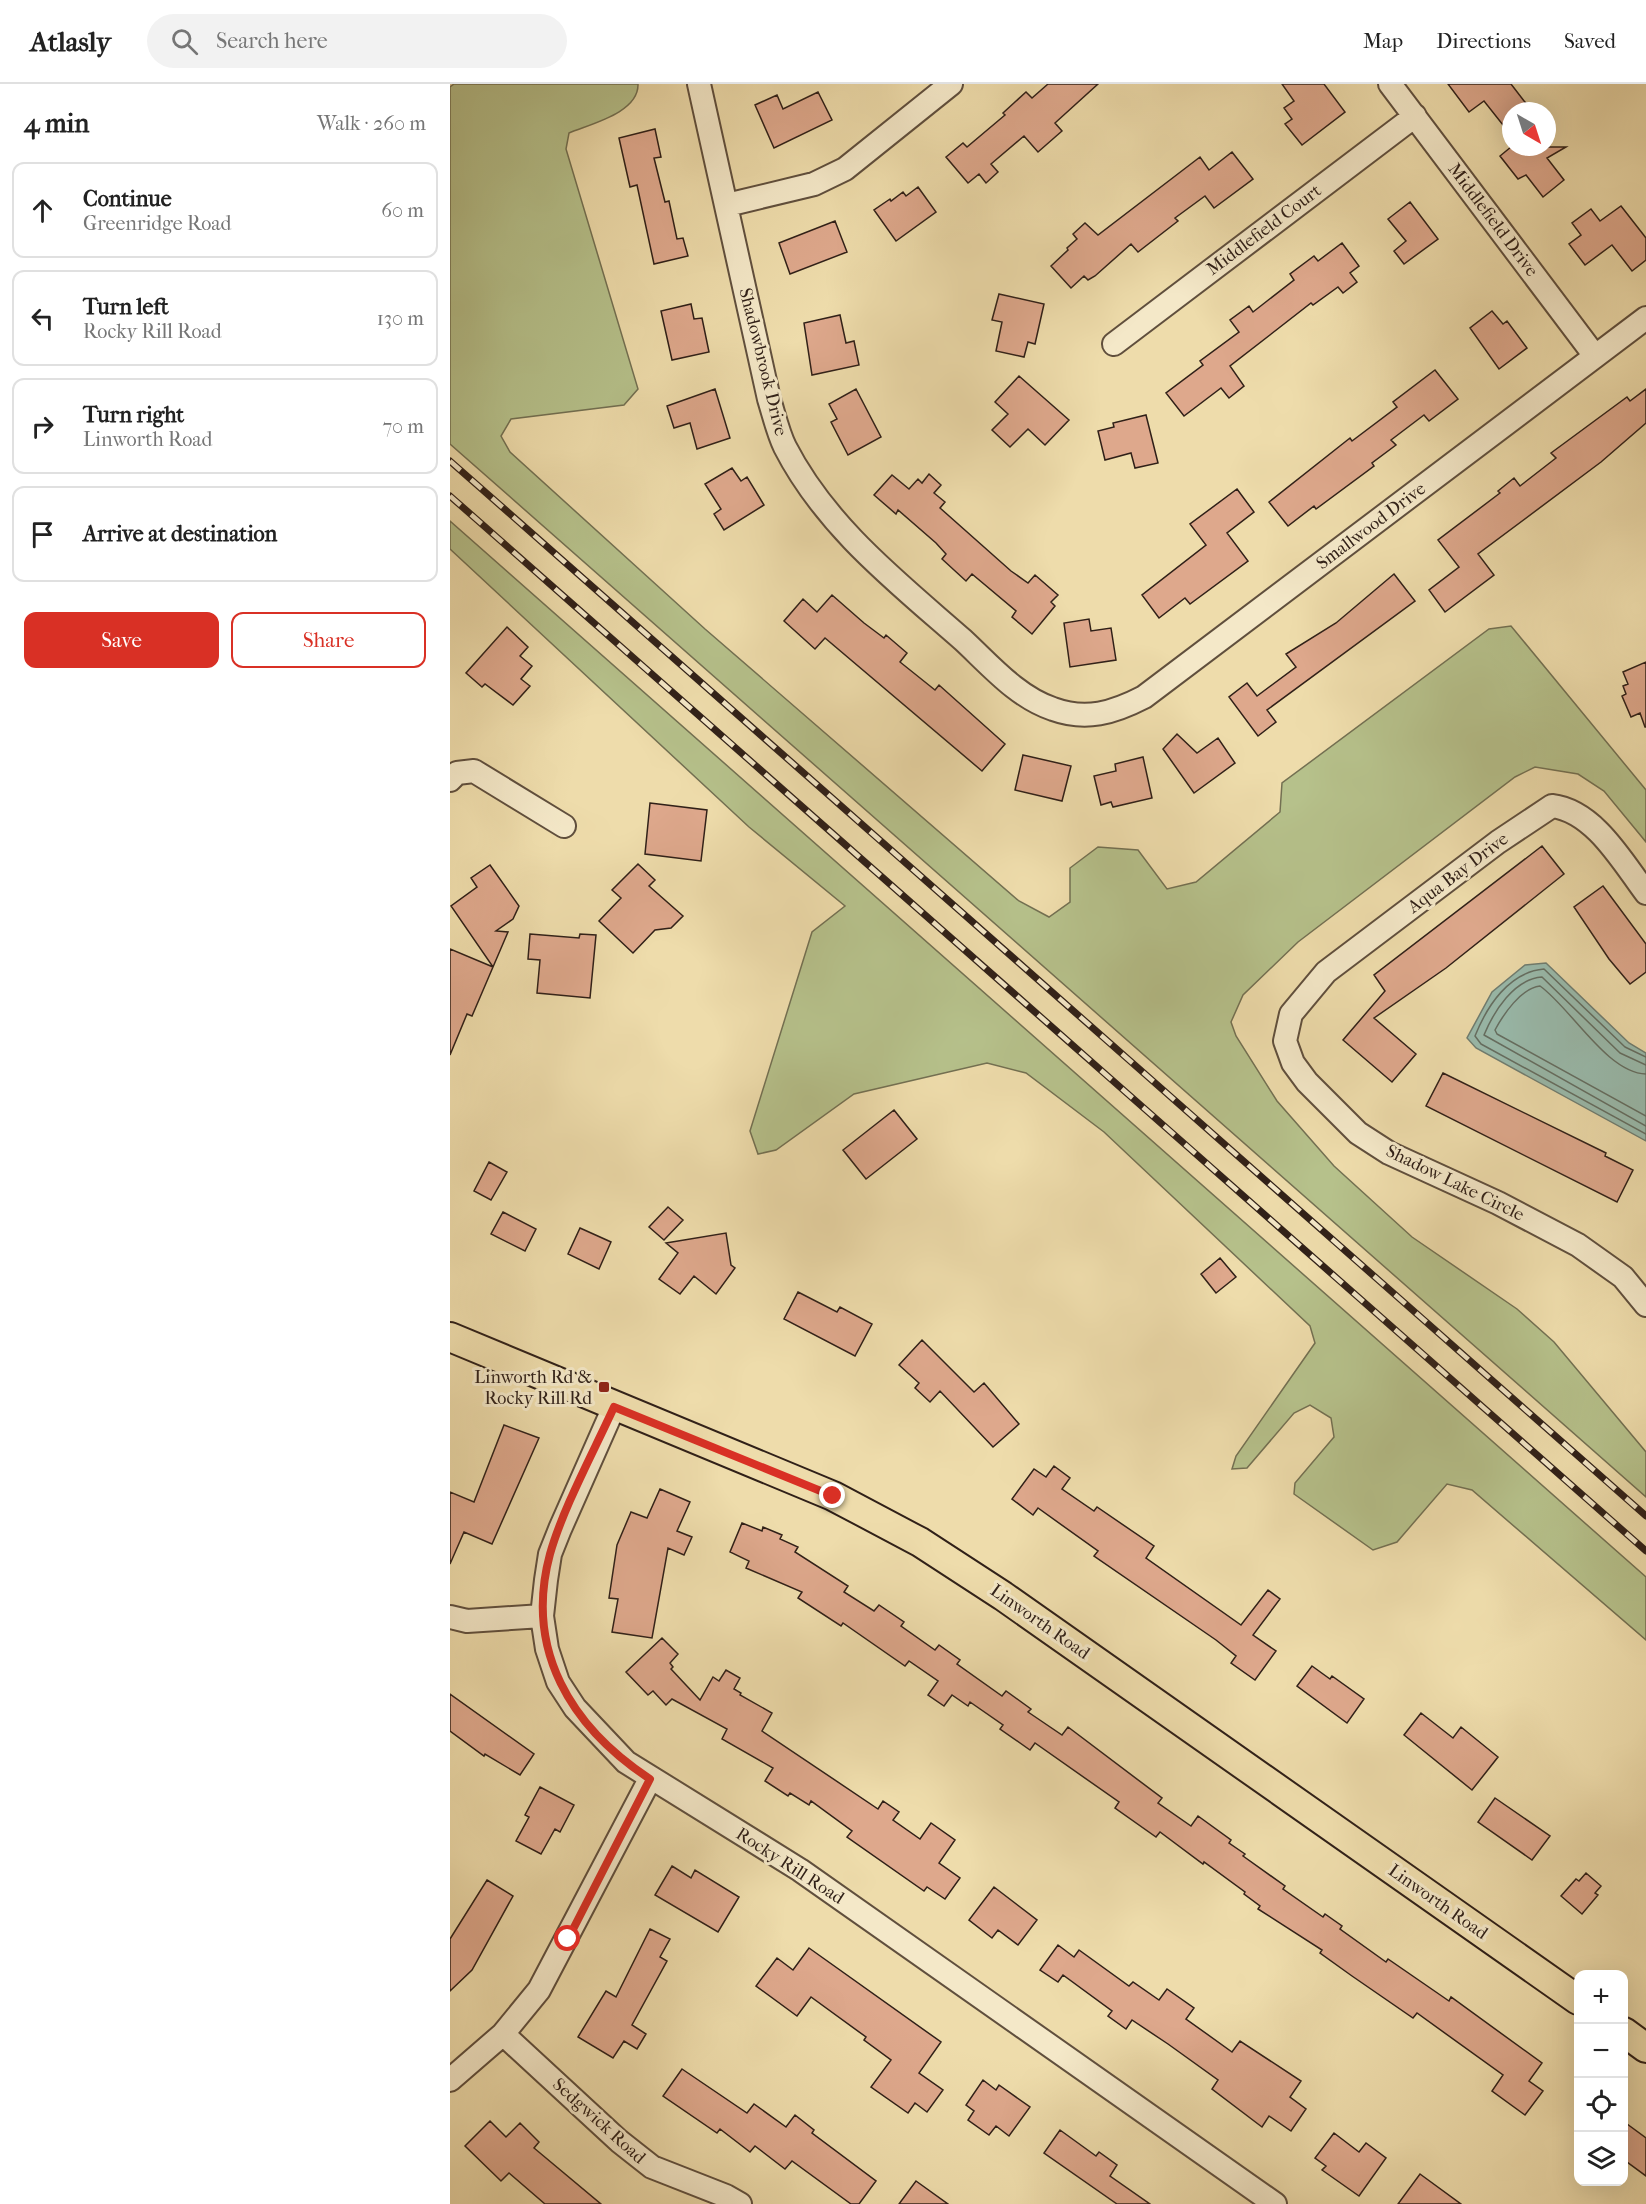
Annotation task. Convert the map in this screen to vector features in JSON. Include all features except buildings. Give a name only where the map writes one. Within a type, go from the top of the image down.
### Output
[{"type":"main road","name":"Linworth Road","points":[[450,1337],[833,1496],[920,1542],[1003,1596],[1574,1997]]},
{"type":"main road","points":[[1628,2035],[1646,2048]]},
{"type":"street","name":"Shadowbrook Drive","points":[[699,84],[769,399],[784,446],[809,486],[868,558],[1020,692],[1052,709],[1088,716]]},
{"type":"street","points":[[727,205],[814,184],[845,169],[951,84]]},
{"type":"street","name":"Middlefield Drive","points":[[1390,84],[1595,356]]},
{"type":"street","name":"Middlefield Court","points":[[1114,344],[1414,116]]},
{"type":"street","name":"Smallwood Drive","points":[[1088,716],[1117,711],[1144,697],[1646,318]]},
{"type":"street","points":[[454,776],[474,771],[564,826]]},
{"type":"street","name":"Aqua Bay Drive","points":[[1285,1041],[1291,1014],[1326,972],[1498,842],[1552,806],[1566,808],[1592,825],[1646,892]]},
{"type":"street","name":"Shadow Lake Circle","points":[[1285,1041],[1293,1063],[1307,1082],[1358,1132],[1389,1153],[1498,1203],[1578,1245],[1623,1277],[1646,1305]]},
{"type":"street","name":"Rocky Rill Road","points":[[614,1407],[550,1554],[542,1616],[547,1649],[558,1682],[575,1708],[626,1762],[800,1870],[1275,2204]]},
{"type":"street","points":[[450,1617],[467,1620],[542,1616]]},
{"type":"street","points":[[450,2080],[503,2034],[539,1990],[650,1779]]},
{"type":"street","name":"Sedgwick Road","points":[[503,2034],[619,2141],[652,2168],[740,2204]]},
{"type":"green space","points":[[454,84],[638,84],[631,103],[622,110],[569,133],[566,149],[638,389],[624,405],[511,419],[501,436],[510,452],[705,629],[1019,901],[1049,917],[1070,902],[1070,868],[1098,847],[1138,850],[1167,889],[1196,882],[1280,812],[1282,783],[1489,629],[1511,626],[1646,790],[1646,842],[1604,791],[1578,774],[1535,767],[1515,777],[1298,942],[1243,995],[1231,1022],[1236,1036],[1277,1101],[1334,1166],[1412,1237],[1517,1309],[1554,1342],[1646,1452],[1646,1497],[450,444],[450,87]]},
{"type":"green space","points":[[450,521],[1646,1577],[1646,1640],[1472,1490],[1447,1484],[1397,1542],[1373,1550],[1294,1494],[1295,1483],[1334,1437],[1331,1418],[1310,1405],[1294,1413],[1247,1468],[1232,1469],[1236,1456],[1315,1343],[1310,1326],[1104,1132],[1026,1073],[987,1063],[854,1094],[776,1150],[758,1154],[750,1131],[812,932],[845,906],[749,827],[450,549]]},
{"type":"water","points":[[1546,963],[1629,1043],[1646,1053],[1646,1141],[1476,1048],[1467,1038],[1492,992],[1525,965]]},
{"type":"railway","points":[[450,461],[1646,1516]]},
{"type":"railway","points":[[450,496],[1646,1551]]},
{"type":"place","name":"Linworth Rd & Rocky Rill Rd","points":[[604,1387]]},
{"type":"route","points":[[568,1939],[650,1779],[626,1762],[601,1739],[575,1708],[558,1682],[547,1649],[542,1616],[550,1554],[614,1407],[833,1496]]}]
